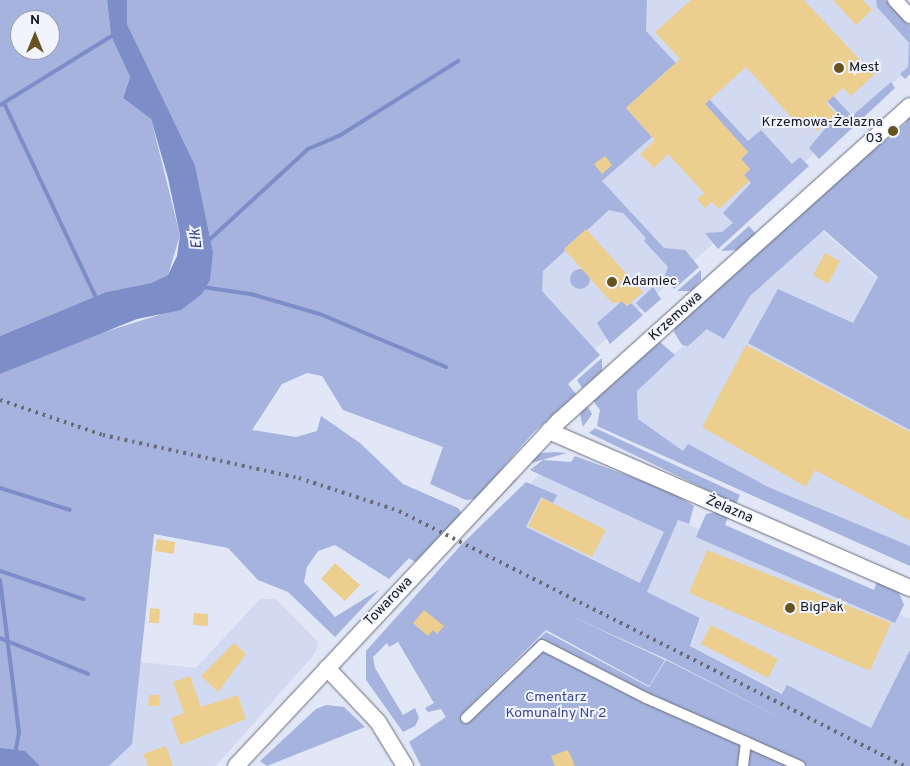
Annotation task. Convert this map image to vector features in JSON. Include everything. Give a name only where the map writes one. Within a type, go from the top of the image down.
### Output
[{"type":"street","points":[[895,0],[910,16]]},
{"type":"street","name":"Krzemowa","points":[[452,537],[549,431],[910,106]]},
{"type":"street","name":"Żelazna","points":[[549,431],[910,588]]},
{"type":"street","name":"Towarowa","points":[[236,766],[452,537]]},
{"type":"street","points":[[466,718],[542,645],[646,698],[800,766]]},
{"type":"street","points":[[327,668],[378,722],[405,766]]},
{"type":"street","points":[[742,766],[746,742]]},
{"type":"shaded area","points":[[647,0],[876,0],[910,37],[909,69],[549,390],[486,338],[545,121],[646,31]]},
{"type":"shaded area","points":[[818,227],[910,307],[910,555],[693,460],[637,420],[635,389]]},
{"type":"shaded area","points":[[542,472],[678,520],[910,619],[910,681],[879,742],[691,646],[701,618],[495,520]]},
{"type":"shaded area","points":[[260,599],[276,599],[318,642],[316,652],[224,757],[215,766],[107,766],[141,662],[196,668]]},
{"type":"green space","points":[[0,0],[107,0],[111,36],[130,77],[123,98],[151,119],[180,235],[168,275],[151,283],[106,292],[0,336]]},
{"type":"green space","points":[[127,0],[647,0],[646,31],[748,141],[761,130],[792,164],[800,157],[809,166],[718,249],[705,233],[722,232],[733,223],[723,213],[751,183],[744,175],[750,169],[741,159],[748,152],[671,67],[626,108],[652,137],[602,181],[664,248],[685,250],[699,267],[674,289],[664,277],[668,267],[644,241],[646,238],[623,213],[609,210],[543,271],[542,291],[600,355],[568,384],[576,394],[532,434],[476,499],[466,500],[430,484],[443,447],[343,410],[322,376],[307,373],[282,384],[252,430],[296,437],[317,431],[321,416],[360,443],[403,484],[458,508],[463,515],[418,564],[409,558],[389,579],[335,545],[318,551],[307,567],[304,582],[335,617],[380,589],[335,637],[288,592],[258,580],[228,548],[154,534],[132,744],[109,766],[40,766],[0,748],[0,374],[82,339],[159,315],[213,252],[195,165],[127,24]]},
{"type":"green space","points":[[735,0],[745,0],[852,116],[891,82],[895,88],[819,159],[809,148],[838,113]]},
{"type":"green space","points":[[876,0],[886,0],[910,26],[910,74],[905,79],[900,74],[908,67],[909,43],[877,7]]},
{"type":"green space","points":[[910,114],[910,430],[748,343],[778,289],[853,323],[878,277],[824,230],[750,296],[724,339],[707,329],[688,346],[682,345],[674,332],[676,324],[881,140],[884,142],[906,123]]},
{"type":"green space","points":[[749,226],[756,234],[737,250],[721,251]]},
{"type":"green space","points":[[576,269],[584,269],[590,275],[590,283],[584,289],[576,289],[570,283],[570,275]]},
{"type":"green space","points":[[701,270],[701,280],[691,291],[677,291]]},
{"type":"green space","points":[[653,287],[661,299],[645,313],[636,303]]},
{"type":"green space","points":[[622,301],[627,306],[631,303],[643,315],[610,344],[597,323]]},
{"type":"green space","points":[[660,342],[675,355],[637,391],[638,419],[683,451],[688,444],[768,487],[910,546],[910,566],[597,426],[600,410],[592,399]]},
{"type":"green space","points":[[602,358],[602,371],[582,388],[577,380]]},
{"type":"green space","points":[[586,404],[592,414],[583,427],[580,414]]},
{"type":"green space","points":[[595,428],[740,495],[736,504],[589,433]]},
{"type":"green space","points":[[555,452],[567,453],[524,465],[542,453]]},
{"type":"green space","name":"Cmentarz Komunalny Nr 2","points":[[575,456],[670,491],[694,506],[689,524],[678,520],[647,592],[700,618],[690,646],[782,694],[787,685],[871,728],[910,650],[910,766],[421,766],[409,742],[446,717],[441,709],[428,712],[425,708],[434,703],[398,642],[389,647],[387,643],[373,657],[375,668],[403,715],[415,708],[419,718],[415,726],[403,732],[366,680],[366,651],[462,544],[526,482],[557,495],[553,503],[541,497],[526,527],[640,583],[664,532],[530,470],[543,460],[571,462]],"holes":[[[571,616],[666,659],[790,723],[666,660],[649,687],[546,632],[459,717],[546,630],[649,686],[665,660]]]},
{"type":"green space","points":[[515,477],[518,478],[466,532]]},
{"type":"green space","points":[[717,512],[728,517],[725,525],[874,590],[877,582],[898,590],[904,605],[895,623],[696,537],[706,514]]},
{"type":"green space","points":[[326,705],[344,707],[365,727],[267,766],[260,761],[316,709]]},
{"type":"water","name":"Ełk","points":[[107,0],[127,0],[127,24],[195,165],[213,252],[210,280],[202,294],[181,310],[137,319],[0,374],[0,336],[106,292],[151,283],[168,275],[177,256],[180,235],[168,178],[151,119],[123,98],[130,77],[111,36]]},
{"type":"water","points":[[0,748],[25,751],[40,766],[0,766]]},
{"type":"building","points":[[691,0],[804,0],[874,75],[851,96],[843,88],[826,103],[836,114],[817,131],[806,118],[798,125],[746,67],[705,104],[748,152],[741,159],[750,169],[744,175],[749,181],[719,209],[712,202],[705,208],[697,199],[704,193],[668,154],[654,168],[640,154],[655,140],[626,108],[680,59],[655,32]]},
{"type":"building","points":[[833,0],[863,0],[872,10],[856,25]]},
{"type":"building","points":[[605,156],[612,165],[602,174],[594,164]]},
{"type":"building","points":[[586,229],[643,292],[627,306],[623,302],[612,303],[564,249]]},
{"type":"building","points":[[825,253],[840,261],[828,284],[813,275]]},
{"type":"building","points":[[746,345],[910,432],[910,521],[815,470],[806,487],[702,427]]},
{"type":"building","points":[[542,498],[606,530],[592,557],[528,526]]},
{"type":"building","points":[[157,539],[175,542],[174,554],[155,551]]},
{"type":"building","name":"BigPak","points":[[707,550],[891,623],[870,671],[689,593]]},
{"type":"building","points":[[335,563],[360,585],[345,601],[321,579]]},
{"type":"building","points":[[150,608],[160,609],[159,623],[149,623]]},
{"type":"building","points":[[424,610],[444,626],[437,634],[433,630],[428,636],[413,623]]},
{"type":"building","points":[[194,613],[208,614],[208,626],[193,625]]},
{"type":"building","points":[[711,625],[778,659],[768,678],[701,644]]},
{"type":"building","points":[[234,643],[246,654],[218,692],[201,676]]},
{"type":"building","points":[[190,676],[201,707],[238,695],[246,719],[180,745],[171,718],[184,713],[173,682]]},
{"type":"building","points":[[149,695],[160,695],[159,706],[148,706]]},
{"type":"building","points":[[166,746],[173,766],[148,766],[143,754]]},
{"type":"building","points":[[568,750],[575,766],[555,766],[551,756]]},
{"type":"waterway","points":[[0,105],[115,34]]},
{"type":"waterway","name":"Ełk","points":[[208,241],[308,149],[339,136],[458,61]]},
{"type":"waterway","points":[[4,103],[97,300]]},
{"type":"waterway","points":[[202,287],[251,294],[320,314],[446,367]]},
{"type":"waterway","points":[[0,488],[70,510]]},
{"type":"waterway","points":[[0,571],[83,599]]},
{"type":"waterway","points":[[0,580],[19,732],[15,754]]},
{"type":"waterway","points":[[0,638],[88,674]]},
{"type":"railway","points":[[0,400],[103,435],[299,478],[399,511],[904,766]]},
{"type":"place","name":"Mest","points":[[839,68]]},
{"type":"place","name":"Krzemowa-Żelazna 03","points":[[893,131]]},
{"type":"place","name":"Adamiec","points":[[612,282]]},
{"type":"place","name":"BigPak","points":[[790,608]]}]
